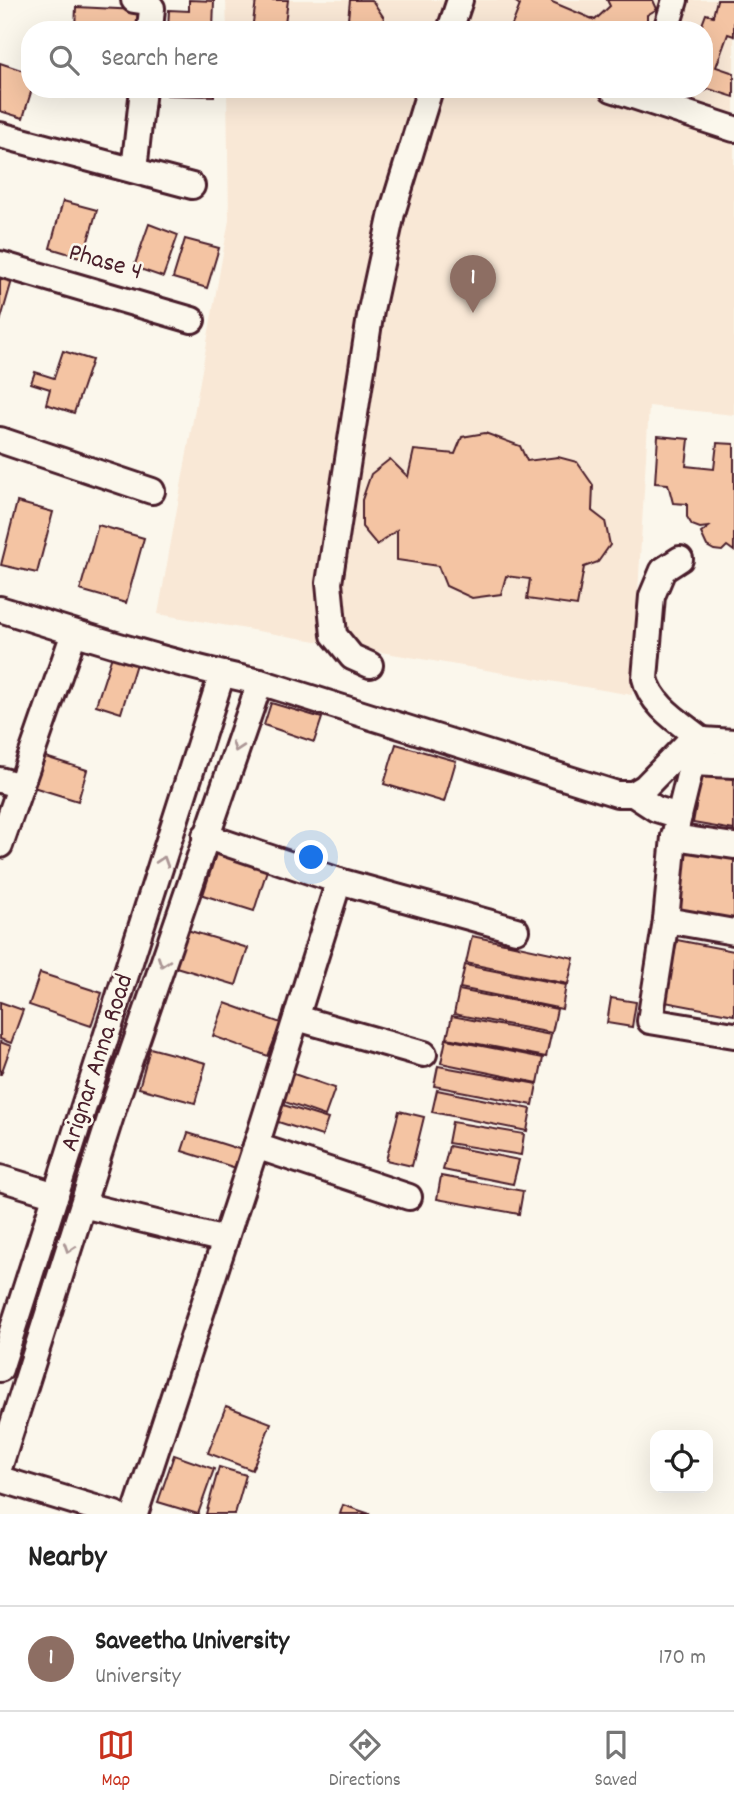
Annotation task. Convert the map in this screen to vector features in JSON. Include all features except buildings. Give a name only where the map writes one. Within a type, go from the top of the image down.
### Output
[{"type":"street","points":[[134,0],[147,2],[152,8],[151,21]]},
{"type":"street","points":[[453,21],[460,0]]},
{"type":"street","points":[[669,21],[675,0]]},
{"type":"street","points":[[134,170],[142,98]]},
{"type":"street","points":[[370,665],[352,657],[334,635],[329,583],[371,310],[392,213],[427,98]]},
{"type":"street","points":[[654,98],[734,129]]},
{"type":"street","points":[[0,135],[192,186]]},
{"type":"street","name":"Phase 4","points":[[0,264],[192,320]]},
{"type":"street","points":[[0,440],[152,491]]},
{"type":"street","points":[[680,559],[663,570],[652,596],[645,678],[647,688],[657,703],[702,740]]},
{"type":"street","points":[[0,609],[74,633],[260,682],[617,794],[633,794],[645,787],[687,744],[702,740],[734,742]]},
{"type":"street","points":[[0,845],[10,783],[74,633]]},
{"type":"street","name":"Arignar Anna Road","points":[[0,1369],[222,674]]},
{"type":"street","name":"Arignar Anna Road","points":[[0,1465],[205,836],[260,682]]},
{"type":"street","points":[[734,765],[692,763],[677,826],[650,1021],[734,1035]]},
{"type":"street","points":[[633,794],[677,826],[734,846]]},
{"type":"street","points":[[205,836],[339,881],[516,930]]},
{"type":"street","points":[[135,1514],[256,1146],[339,881]]},
{"type":"street","points":[[666,920],[734,932]]},
{"type":"street","points":[[297,1018],[424,1054]]},
{"type":"street","points":[[256,1146],[409,1197]]},
{"type":"street","points":[[0,1178],[56,1195]]},
{"type":"street","points":[[83,1205],[225,1240]]},
{"type":"street","points":[[0,1479],[114,1514]]},
{"type":"shaded area","points":[[226,0],[734,0],[734,415],[649,406],[632,695],[158,614],[229,220],[227,98],[713,98],[713,21],[227,21]]},
{"type":"place","name":"Saveetha University","points":[[473,313]]}]
